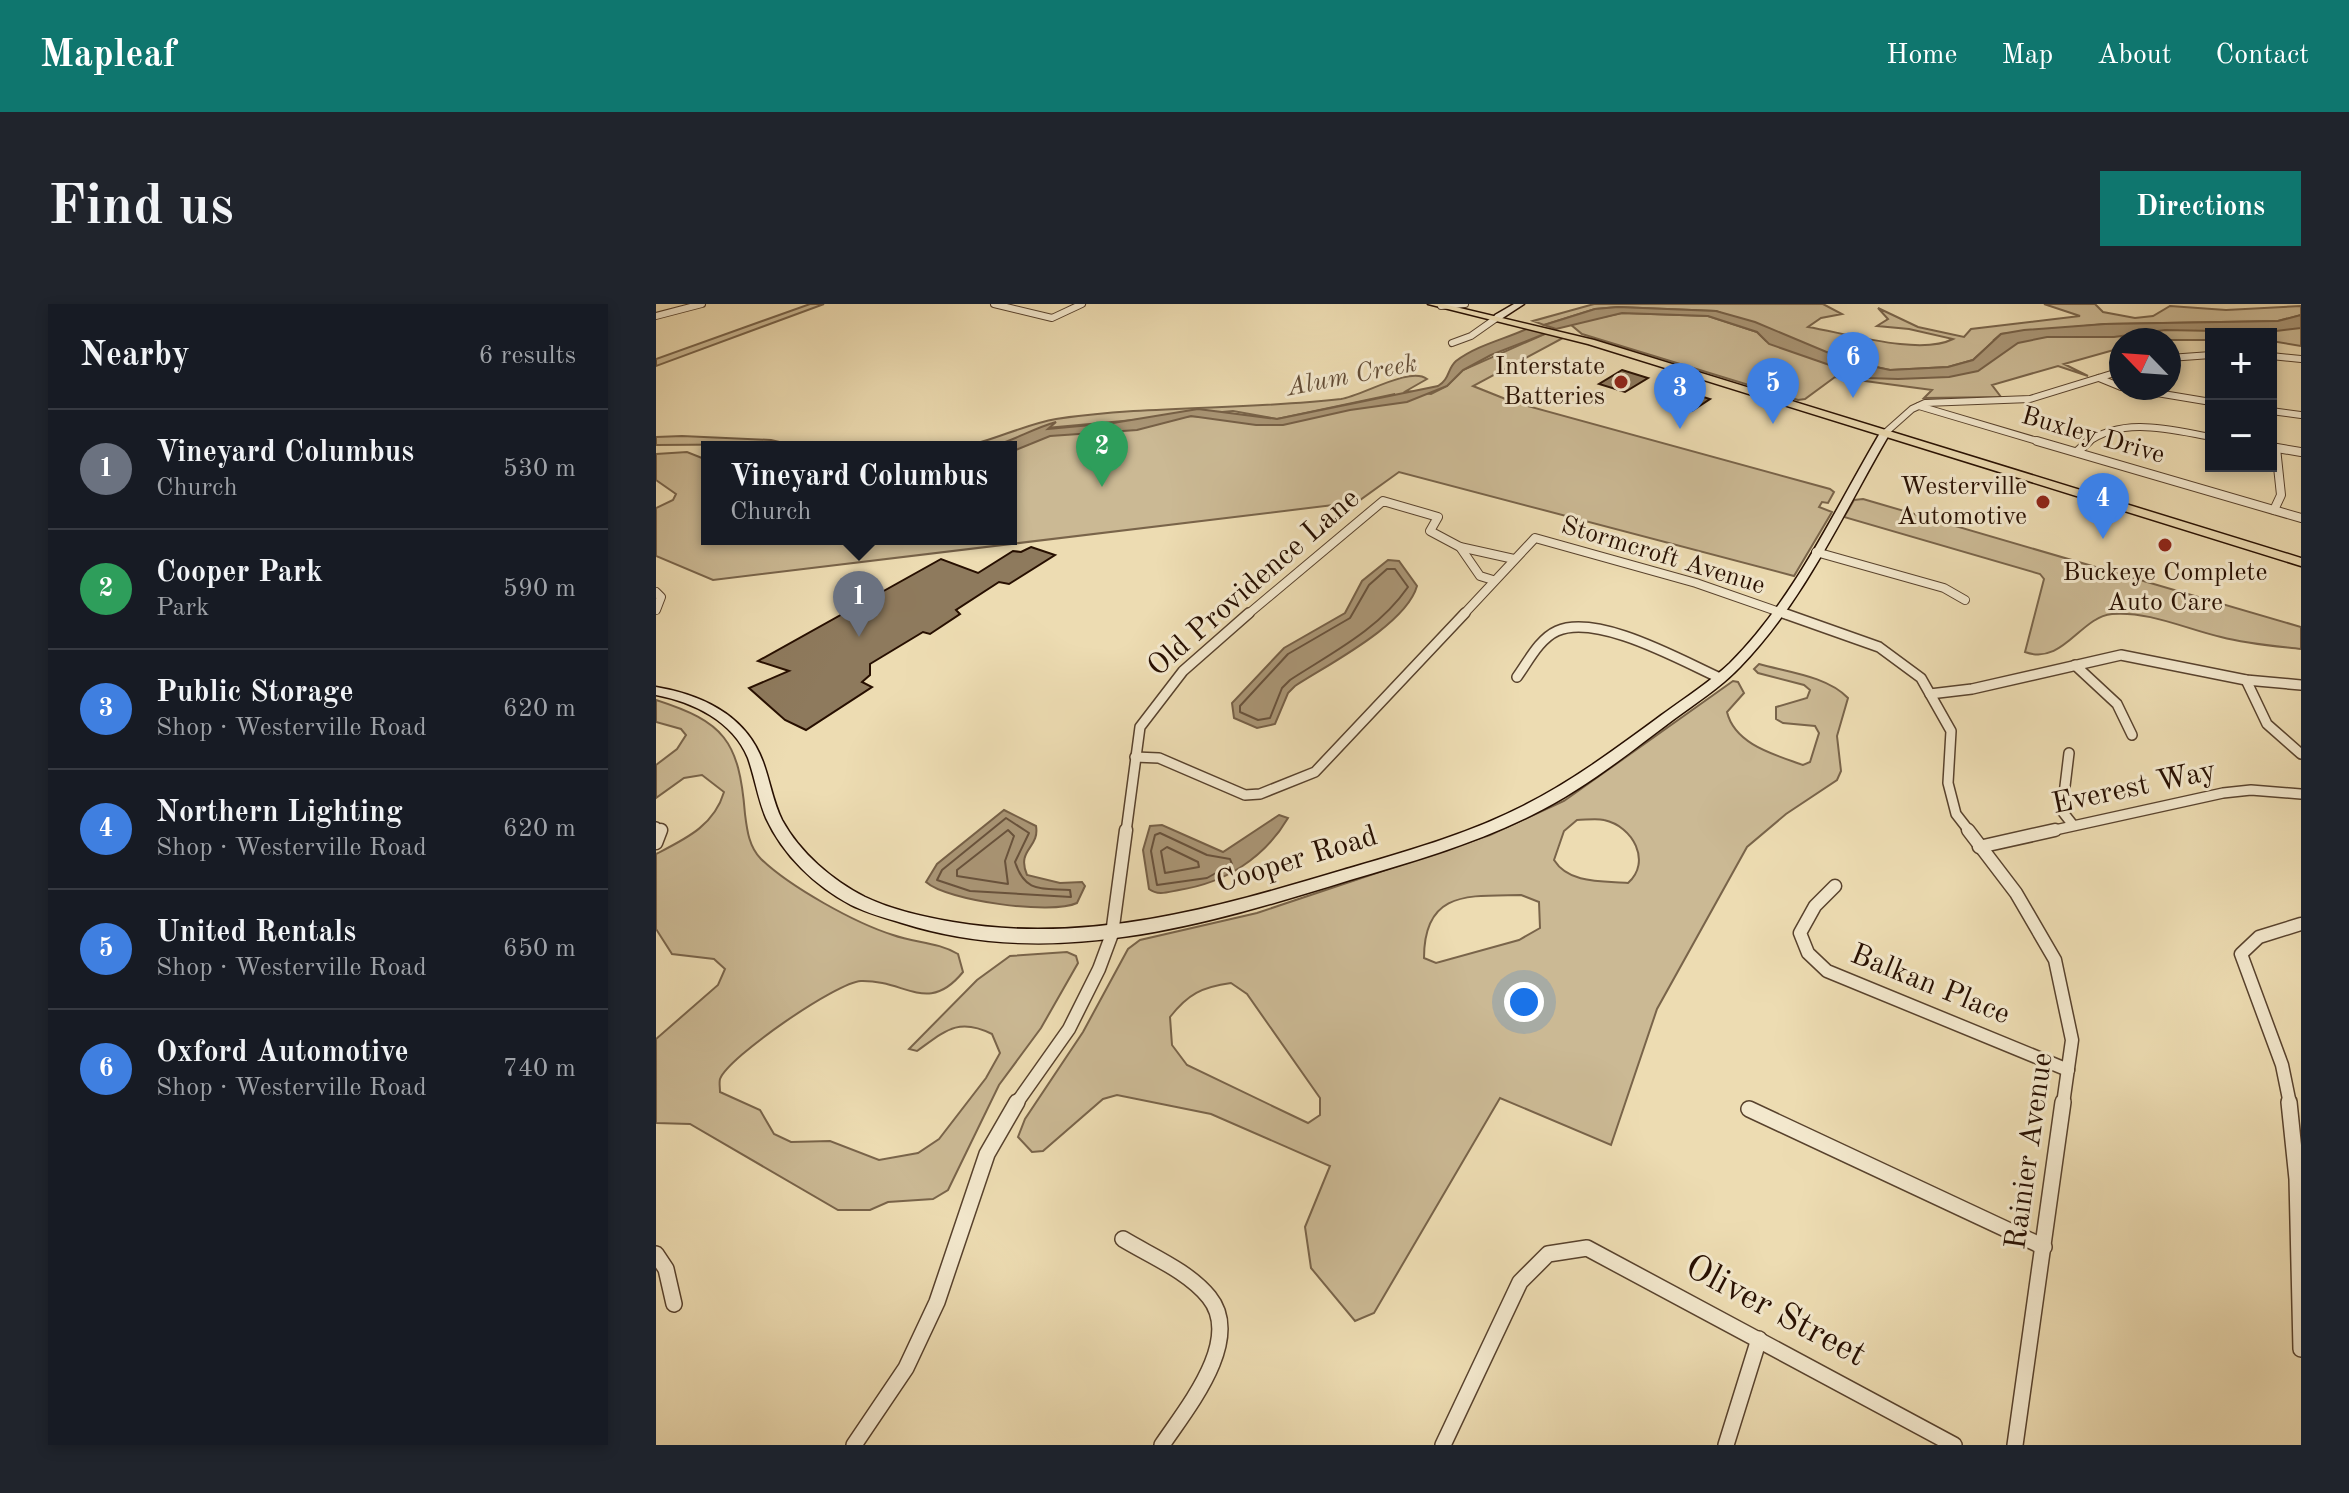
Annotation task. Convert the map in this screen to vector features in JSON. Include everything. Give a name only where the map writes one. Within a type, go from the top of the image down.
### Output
[{"type":"main road","points":[[1437,305],[1470,307],[1562,334],[2301,562]]},
{"type":"street","points":[[656,316],[702,304]]},
{"type":"street","points":[[994,304],[1052,318],[1082,304]]},
{"type":"street","points":[[1452,343],[1520,304]]},
{"type":"street","points":[[2181,357],[2205,355]]},
{"type":"street","points":[[2277,357],[2301,359]]},
{"type":"street","points":[[1885,433],[1919,406],[1944,401],[2030,399],[2109,375]]},
{"type":"street","points":[[2099,378],[2109,382]]},
{"type":"street","points":[[2181,397],[2205,401]]},
{"type":"street","name":"Buxley Drive","points":[[1919,406],[2301,518]]},
{"type":"street","points":[[2277,412],[2301,415]]},
{"type":"street","points":[[2077,452],[2092,437],[2135,426],[2205,436]]},
{"type":"street","name":"Cooper Road","points":[[656,691],[690,700],[719,714],[749,746],[778,826],[808,866],[849,895],[873,907],[958,932],[1050,939],[1112,934],[1199,919],[1458,839],[1527,811],[1644,735],[1720,678],[1779,613],[1885,433]]},
{"type":"street","points":[[2277,448],[2301,452]]},
{"type":"street","points":[[2274,510],[2281,495],[2277,468]]},
{"type":"street","name":"Old Providence Lane","points":[[854,1445],[906,1368],[937,1302],[987,1154],[1020,1097],[1069,1029],[1112,934],[1140,727],[1174,679],[1383,501],[1438,517],[1430,531],[1460,547]]},
{"type":"street","name":"Stormcroft Avenue","points":[[1514,559],[1535,538],[1696,583],[1779,613]]},
{"type":"street","points":[[1460,547],[1514,559]]},
{"type":"street","points":[[1460,547],[1480,576],[1493,580]]},
{"type":"street","points":[[1816,552],[1944,588],[1965,600]]},
{"type":"street","points":[[1135,757],[1159,758],[1245,795],[1260,794],[1315,772],[1514,559]]},
{"type":"street","points":[[656,592],[661,597],[656,610]]},
{"type":"street","name":"Rainier Avenue","points":[[1779,613],[1836,629],[1886,651],[1921,678],[1951,731],[1948,783],[1956,814],[2016,893],[2055,960],[2072,1040],[2015,1445]]},
{"type":"street","points":[[1517,677],[1549,637],[1561,629],[1578,627],[1648,647],[1720,678]]},
{"type":"street","points":[[1930,694],[1972,689],[2121,655],[2246,680],[2301,685]]},
{"type":"street","points":[[2075,665],[2111,694],[2127,715],[2132,735]]},
{"type":"street","points":[[2246,680],[2267,724],[2301,754]]},
{"type":"street","points":[[2069,753],[2062,811],[2073,825]]},
{"type":"street","name":"Everest Way","points":[[1979,847],[2223,793],[2251,790],[2301,794]]},
{"type":"street","points":[[656,827],[661,830],[656,843]]},
{"type":"street","name":"Balkan Place","points":[[1835,886],[1815,906],[1800,933],[1808,953],[1827,971],[2068,1070]]},
{"type":"street","points":[[2301,924],[2267,933],[2245,945],[2241,954],[2283,1071],[2290,1105],[2295,1145],[2301,1349]]},
{"type":"street","points":[[1749,1109],[2044,1247]]},
{"type":"street","points":[[1123,1239],[1188,1279],[1219,1310],[1217,1353],[1162,1445]]},
{"type":"street","name":"Oliver Street","points":[[1443,1445],[1520,1282],[1537,1259],[1562,1248],[1587,1248],[1954,1445]]},
{"type":"street","points":[[656,1254],[666,1269],[674,1304]]},
{"type":"street","points":[[1726,1445],[1759,1339]]},
{"type":"shaded area","points":[[810,304],[824,304],[656,366],[656,359]]},
{"type":"shaded area","points":[[1594,304],[1823,304],[1842,314],[1821,318],[1808,327],[1882,342],[1922,345],[1953,339],[1909,329],[1877,326],[1888,319],[1878,308],[1918,327],[1964,337],[1971,329],[2080,316],[2044,304],[2095,304],[2103,312],[2135,318],[2153,316],[2170,306],[2226,310],[2301,306],[2301,315],[2278,321],[2105,324],[2001,334],[1995,339],[2109,333],[2109,351],[2064,364],[2088,376],[2058,366],[1992,385],[2001,397],[1924,398],[1932,390],[1835,377],[1805,399],[1798,400],[1582,334],[1570,324],[1622,313],[1708,316],[1757,332],[1766,341],[1816,359],[1922,375],[1982,359],[1995,340],[1973,360],[1948,367],[1890,370],[1848,361],[1716,311],[1618,307],[1595,309],[1544,325],[1533,321]]},
{"type":"shaded area","points":[[2301,322],[2301,346],[2277,342],[2277,328],[2205,328],[2205,340],[2181,340],[2181,329]]},
{"type":"shaded area","points":[[1547,333],[1563,338],[1473,386],[1513,402],[1830,489],[1834,492],[1828,503],[1822,502],[1819,507],[1832,512],[1794,576],[1399,472],[1360,500],[1350,503],[1017,543],[1017,441],[984,441],[1056,419],[1341,399],[1409,376],[1427,379],[1406,391],[1431,394],[1447,386],[1463,370]],"holes":[[[1395,394],[1271,422],[1191,416],[1017,440],[1046,428],[1233,411],[1277,419]]]},
{"type":"shaded area","points":[[656,437],[775,441],[701,441],[701,445],[656,445]]},
{"type":"shaded area","points":[[687,452],[701,458],[701,545],[1003,545],[713,580],[656,556],[656,508],[673,500],[676,494],[656,480],[656,454]]},
{"type":"shaded area","points":[[1863,499],[2301,627],[2301,649],[2241,641],[2140,615],[2112,614],[2090,623],[2061,647],[2050,652],[2038,655],[2025,652],[2044,579],[2040,574],[1844,517],[1854,500]]},
{"type":"shaded area","points":[[1759,664],[1806,676],[1829,685],[1848,698],[1837,736],[1841,771],[1837,780],[1786,814],[1747,847],[1657,1009],[1611,1145],[1500,1098],[1374,1313],[1355,1321],[1311,1268],[1305,1227],[1330,1166],[1211,1114],[1117,1095],[1103,1099],[1043,1151],[1032,1152],[1018,1137],[1025,1119],[1083,1032],[1128,949],[1140,940],[1257,913],[1490,835],[1564,801],[1733,681],[1738,682],[1744,693],[1727,712],[1738,733],[1769,753],[1803,765],[1810,762],[1819,733],[1815,726],[1783,723],[1776,719],[1776,707],[1807,698],[1810,690],[1804,685],[1758,673],[1754,669]],"holes":[[[1577,820],[1604,820],[1623,829],[1631,837],[1639,855],[1635,875],[1628,883],[1577,877],[1560,868],[1554,860],[1564,831]],[[1521,895],[1539,902],[1540,928],[1519,940],[1436,963],[1424,958],[1426,936],[1441,908],[1467,897]],[[1231,983],[1247,994],[1320,1098],[1320,1115],[1308,1123],[1187,1065],[1172,1045],[1170,1017],[1190,997],[1204,989]]]},
{"type":"shaded area","points":[[656,700],[698,717],[724,738],[738,768],[749,838],[761,859],[773,870],[805,892],[860,922],[958,954],[963,972],[950,985],[927,993],[877,982],[861,981],[848,985],[784,1022],[742,1055],[720,1079],[720,1092],[760,1110],[774,1134],[791,1142],[830,1141],[879,1160],[918,1153],[939,1139],[986,1078],[1000,1053],[992,1034],[970,1027],[944,1032],[917,1051],[909,1049],[977,980],[1010,956],[1067,952],[1076,956],[1078,963],[1041,1028],[999,1085],[948,1190],[933,1199],[888,1202],[870,1210],[838,1210],[690,1124],[656,1123],[656,1039],[718,985],[725,969],[714,959],[672,954],[656,929],[656,854],[688,837],[706,823],[724,792],[702,775],[684,778],[656,798],[656,765],[677,749],[686,735],[681,729],[656,722]]},
{"type":"water","points":[[1595,309],[1716,311],[1755,322],[1848,361],[1890,370],[1948,367],[1973,360],[2001,334],[2024,330],[2105,324],[2278,321],[2301,315],[2301,328],[2277,331],[2277,328],[2205,328],[2205,331],[2109,328],[2109,337],[2047,337],[2018,343],[1978,371],[1949,377],[1898,379],[1867,378],[1769,344],[1757,332],[1708,316],[1622,313],[1556,329],[1544,325]]},
{"type":"water","points":[[1529,328],[1547,333],[1491,355],[1463,370],[1447,386],[1407,402],[1350,410],[1283,425],[1256,425],[1191,416],[1137,430],[1050,436],[1017,450],[1017,441],[1009,441],[1056,422],[1048,429],[1113,423],[1198,409],[1277,419],[1438,386],[1456,361],[1482,346]]},
{"type":"water","points":[[1388,560],[1399,561],[1417,586],[1398,615],[1364,643],[1295,686],[1288,693],[1275,724],[1257,728],[1234,718],[1232,703],[1284,648],[1345,613],[1362,581]]},
{"type":"water","points":[[1004,810],[1036,826],[1035,839],[1024,859],[1027,875],[1060,883],[1082,882],[1085,886],[1077,903],[1046,907],[1000,904],[955,895],[926,882],[937,864]]},
{"type":"water","points":[[1279,815],[1288,818],[1267,846],[1227,875],[1196,887],[1163,893],[1149,889],[1143,850],[1150,826],[1162,825],[1223,852]]},
{"type":"building","name":"Interstate Batteries","points":[[1622,370],[1648,378],[1625,392],[1599,384]]},
{"type":"building","points":[[1684,391],[1710,399],[1692,411],[1666,402]]},
{"type":"building","points":[[1031,547],[1055,555],[1009,584],[999,582],[956,610],[960,614],[930,634],[923,632],[870,664],[870,675],[862,682],[872,687],[806,730],[785,720],[749,688],[789,671],[758,661],[941,559],[978,573],[1013,551],[1021,552]]},
{"type":"place","name":"Interstate Batteries","points":[[1621,382]]},
{"type":"place","name":"Oxford Automotive","points":[[1853,398]]},
{"type":"place","name":"United Rentals","points":[[1773,424]]},
{"type":"place","name":"Public Storage","points":[[1680,429]]},
{"type":"place","name":"Cooper Park","points":[[1102,487]]},
{"type":"place","name":"Westerville Automotive","points":[[2043,502]]},
{"type":"place","name":"Northern Lighting","points":[[2103,539]]},
{"type":"place","name":"Buckeye Complete Auto Care","points":[[2165,545]]},
{"type":"place","name":"Vineyard Columbus","points":[[859,637]]},
{"type":"water label","name":"Alum Creek","points":[[1352,376]]}]
